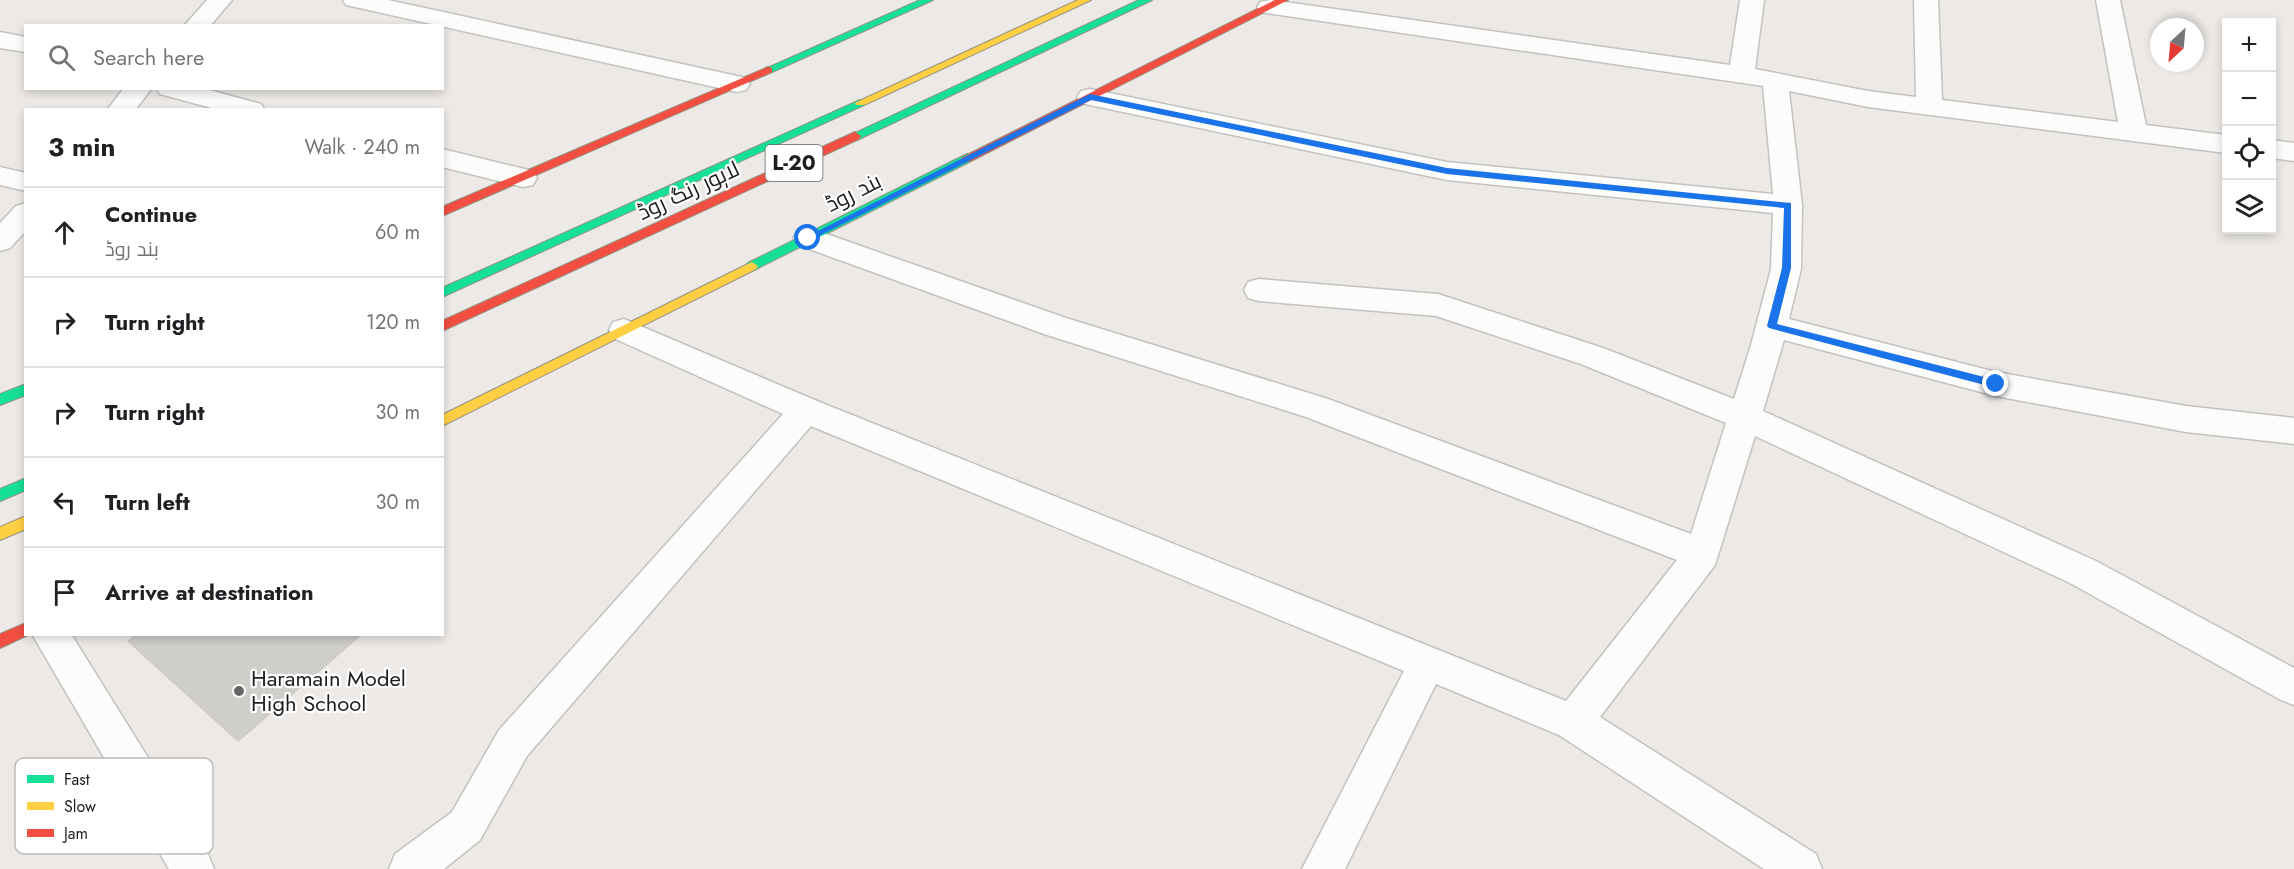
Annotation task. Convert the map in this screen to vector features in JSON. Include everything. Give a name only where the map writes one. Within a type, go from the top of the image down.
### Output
[{"type":"main road","points":[[444,211],[928,0]]},
{"type":"main road","name":"لاہور رنگ روڈ","points":[[444,292],[1086,0]]},
{"type":"main road","name":"لاہور رنگ روڈ","points":[[444,326],[1147,0]]},
{"type":"main road","name":"بند روڈ","points":[[444,420],[1276,4]]},
{"type":"main road","points":[[0,400],[24,390]]},
{"type":"main road","points":[[0,495],[24,484]]},
{"type":"main road","points":[[0,534],[24,523]]},
{"type":"main road","points":[[0,641],[24,630]]},
{"type":"street","points":[[198,24],[220,0]]},
{"type":"street","points":[[355,0],[737,84]]},
{"type":"street","points":[[1741,74],[1752,0]]},
{"type":"street","points":[[1926,0],[1929,107]]},
{"type":"street","points":[[2108,0],[2134,134]]},
{"type":"street","points":[[1276,4],[1741,74],[1929,107],[2222,144]]},
{"type":"street","points":[[0,40],[24,45]]},
{"type":"street","points":[[1573,722],[1702,554],[1772,326],[1786,268],[1788,205],[1775,81]]},
{"type":"street","points":[[122,108],[137,90]]},
{"type":"street","points":[[177,90],[244,108]]},
{"type":"street","points":[[1090,97],[1447,171],[1788,205]]},
{"type":"street","points":[[2276,150],[2294,152]]},
{"type":"street","points":[[444,158],[523,178]]},
{"type":"street","points":[[0,176],[24,182]]},
{"type":"street","points":[[0,241],[24,215]]},
{"type":"street","points":[[808,238],[1055,326],[1317,408],[1702,554]]},
{"type":"street","points":[[1259,290],[1438,305],[1592,356],[1745,417],[2084,572],[2294,688]]},
{"type":"street","points":[[1772,326],[1996,384],[2186,419],[2294,431]]},
{"type":"street","points":[[624,330],[806,410],[1573,722],[1801,869]]},
{"type":"street","points":[[410,869],[466,826],[513,742],[806,410]]},
{"type":"street","points":[[51,636],[125,758]]},
{"type":"street","points":[[1323,869],[1427,664]]},
{"type":"street","points":[[184,854],[193,869]]},
{"type":"building","name":"Haramain Model High School","points":[[135,636],[360,636],[238,741],[128,641]]},
{"type":"traffic: fast","points":[[768,70],[928,0]]},
{"type":"traffic: fast","points":[[855,136],[1147,0]]},
{"type":"traffic: fast","points":[[444,292],[860,103]]},
{"type":"traffic: fast","points":[[752,266],[967,158]]},
{"type":"traffic: fast","points":[[0,400],[24,390]]},
{"type":"traffic: fast","points":[[0,495],[24,484]]},
{"type":"traffic: slow","points":[[860,103],[1086,0]]},
{"type":"traffic: slow","points":[[444,420],[752,266]]},
{"type":"traffic: slow","points":[[0,534],[24,523]]},
{"type":"traffic: jam","points":[[967,158],[1283,0]]},
{"type":"traffic: jam","points":[[444,211],[768,70]]},
{"type":"traffic: jam","points":[[444,326],[855,136]]},
{"type":"traffic: jam","points":[[0,641],[24,630]]},
{"type":"place","name":"Haramain Model High School","points":[[239,691]]},
{"type":"route","points":[[808,238],[1090,97],[1447,171],[1788,205],[1786,268],[1772,326],[1996,384]]}]
